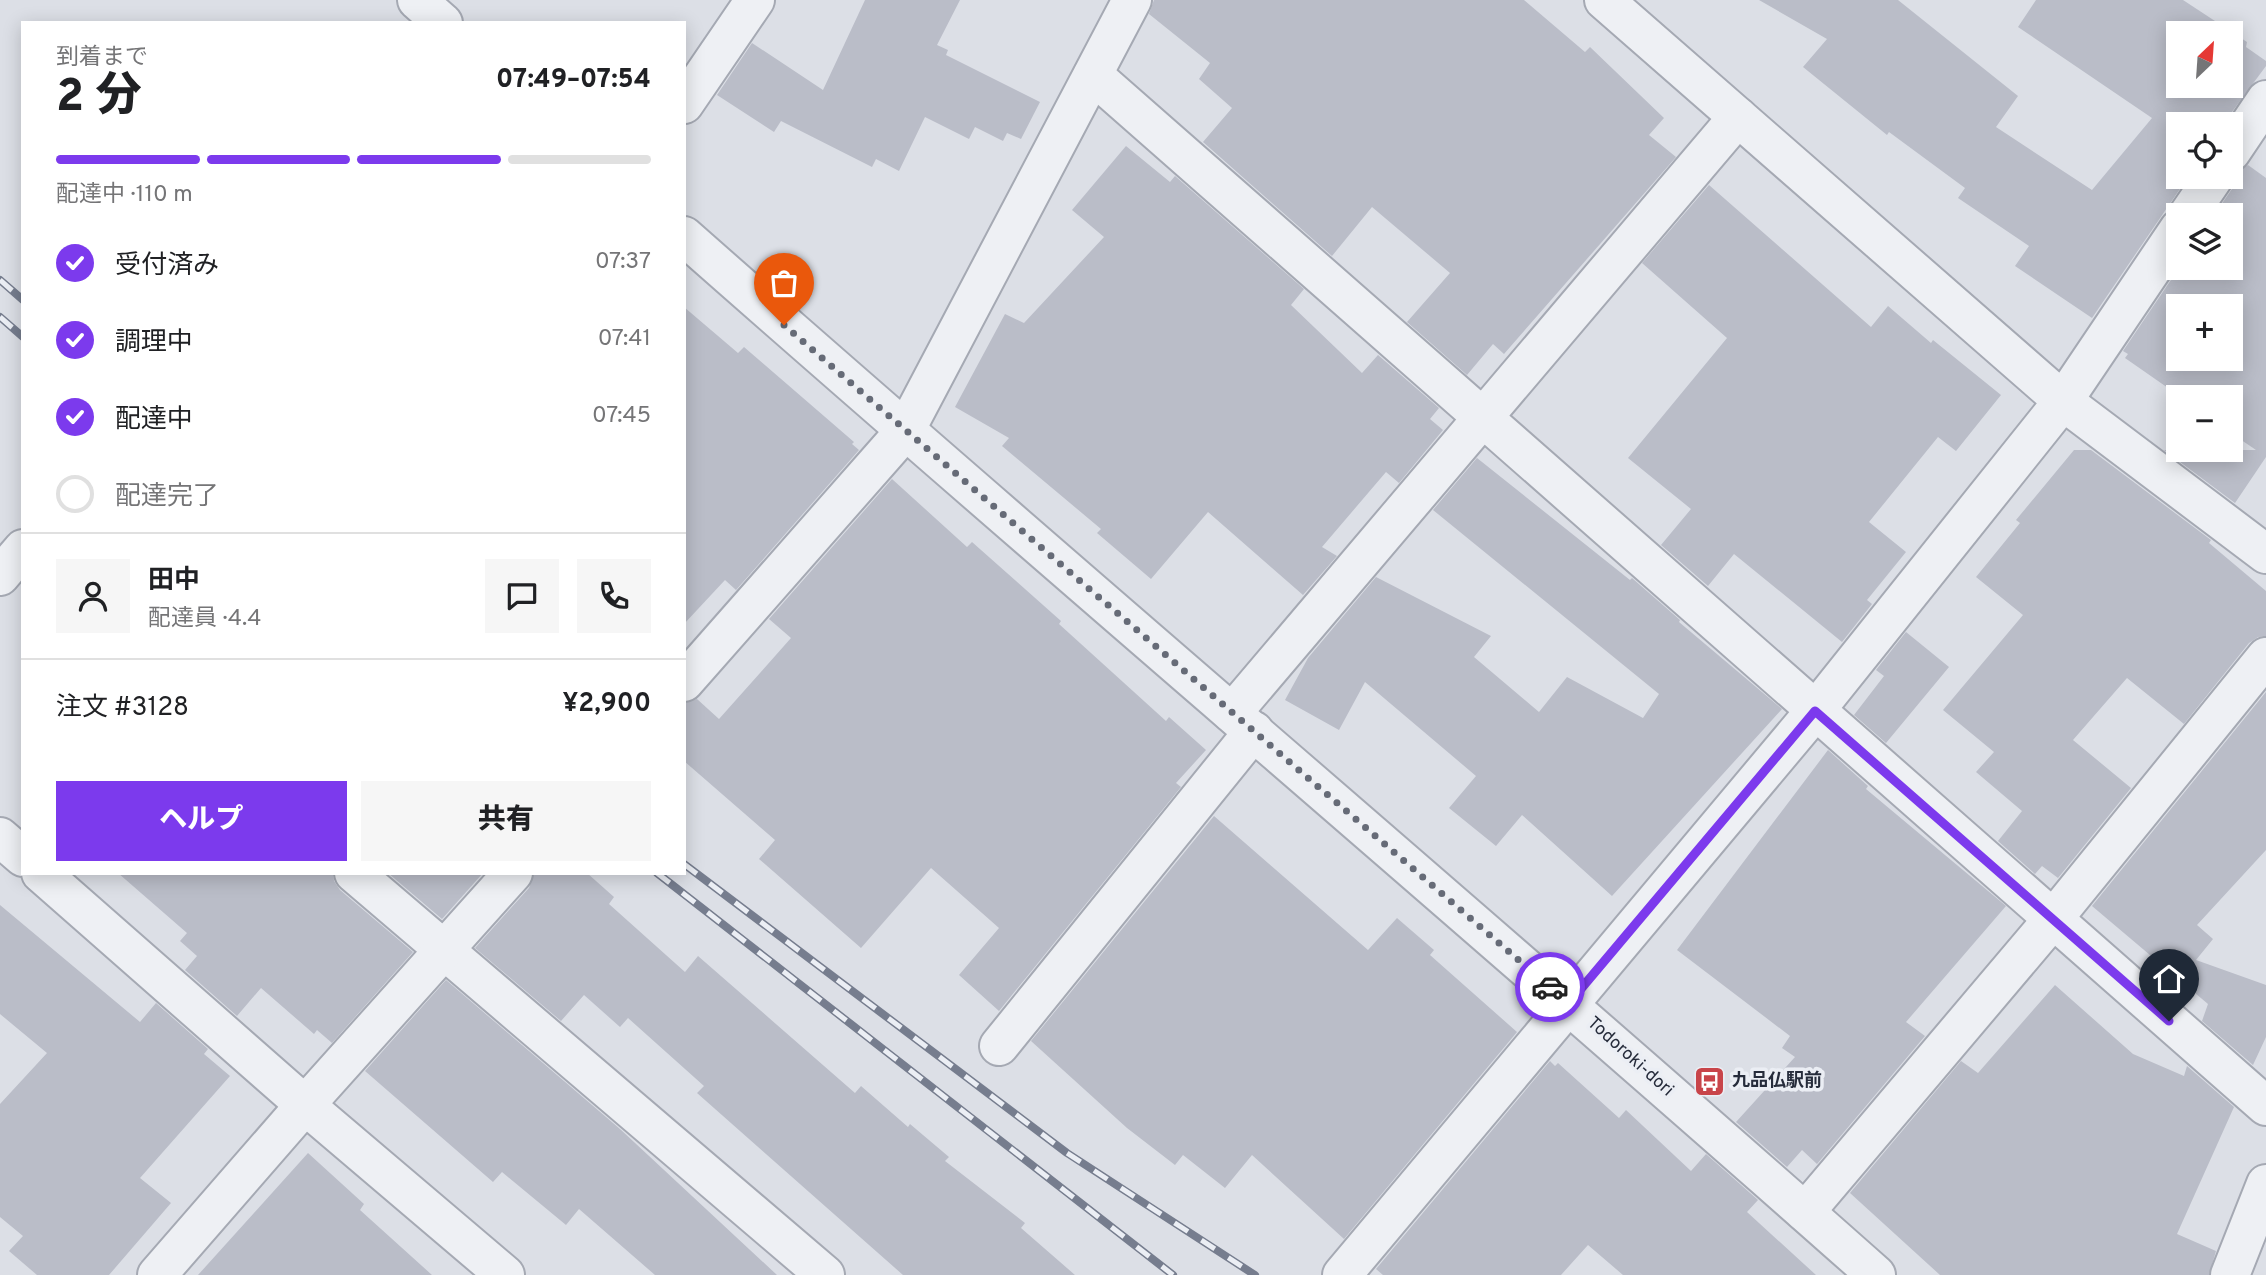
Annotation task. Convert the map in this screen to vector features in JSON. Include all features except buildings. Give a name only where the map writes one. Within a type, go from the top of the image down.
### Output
[{"type":"street","points":[[417,0],[441,21]]},
{"type":"street","points":[[686,101],[755,0]]},
{"type":"street","points":[[686,680],[905,431],[1132,0]]},
{"type":"street","points":[[1604,0],[2063,401],[2266,554]]},
{"type":"street","points":[[1093,75],[2266,1106]]},
{"type":"street","points":[[2243,134],[2266,100]]},
{"type":"street","points":[[999,1046],[1243,722],[1483,418],[1738,117]]},
{"type":"street","name":"Todoroki-dori","points":[[686,238],[905,431],[1569,1003],[1876,1275]]},
{"type":"street","points":[[1342,1275],[1815,711],[2063,401],[2166,248]]},
{"type":"street","points":[[0,576],[21,551]]},
{"type":"street","points":[[1805,1212],[2053,919],[2266,657]]},
{"type":"street","points":[[0,837],[21,855]]},
{"type":"street","points":[[43,875],[305,1105],[505,1275]]},
{"type":"street","points":[[356,875],[825,1275]]},
{"type":"street","points":[[158,1275],[305,1105],[511,875]]},
{"type":"street","points":[[2230,1275],[2266,1184]]},
{"type":"railway","points":[[0,280],[21,298]]},
{"type":"railway","points":[[0,317],[21,335]]},
{"type":"railway","points":[[686,866],[1067,1153],[1255,1275]]},
{"type":"railway","points":[[660,875],[1173,1275]]},
{"type":"way so far","points":[[784,325],[1550,987]]},
{"type":"place","name":"九品仏駅前","points":[[1709,1081]]},
{"type":"route","points":[[1550,987],[1569,1003],[1815,711],[2169,1021]]}]
